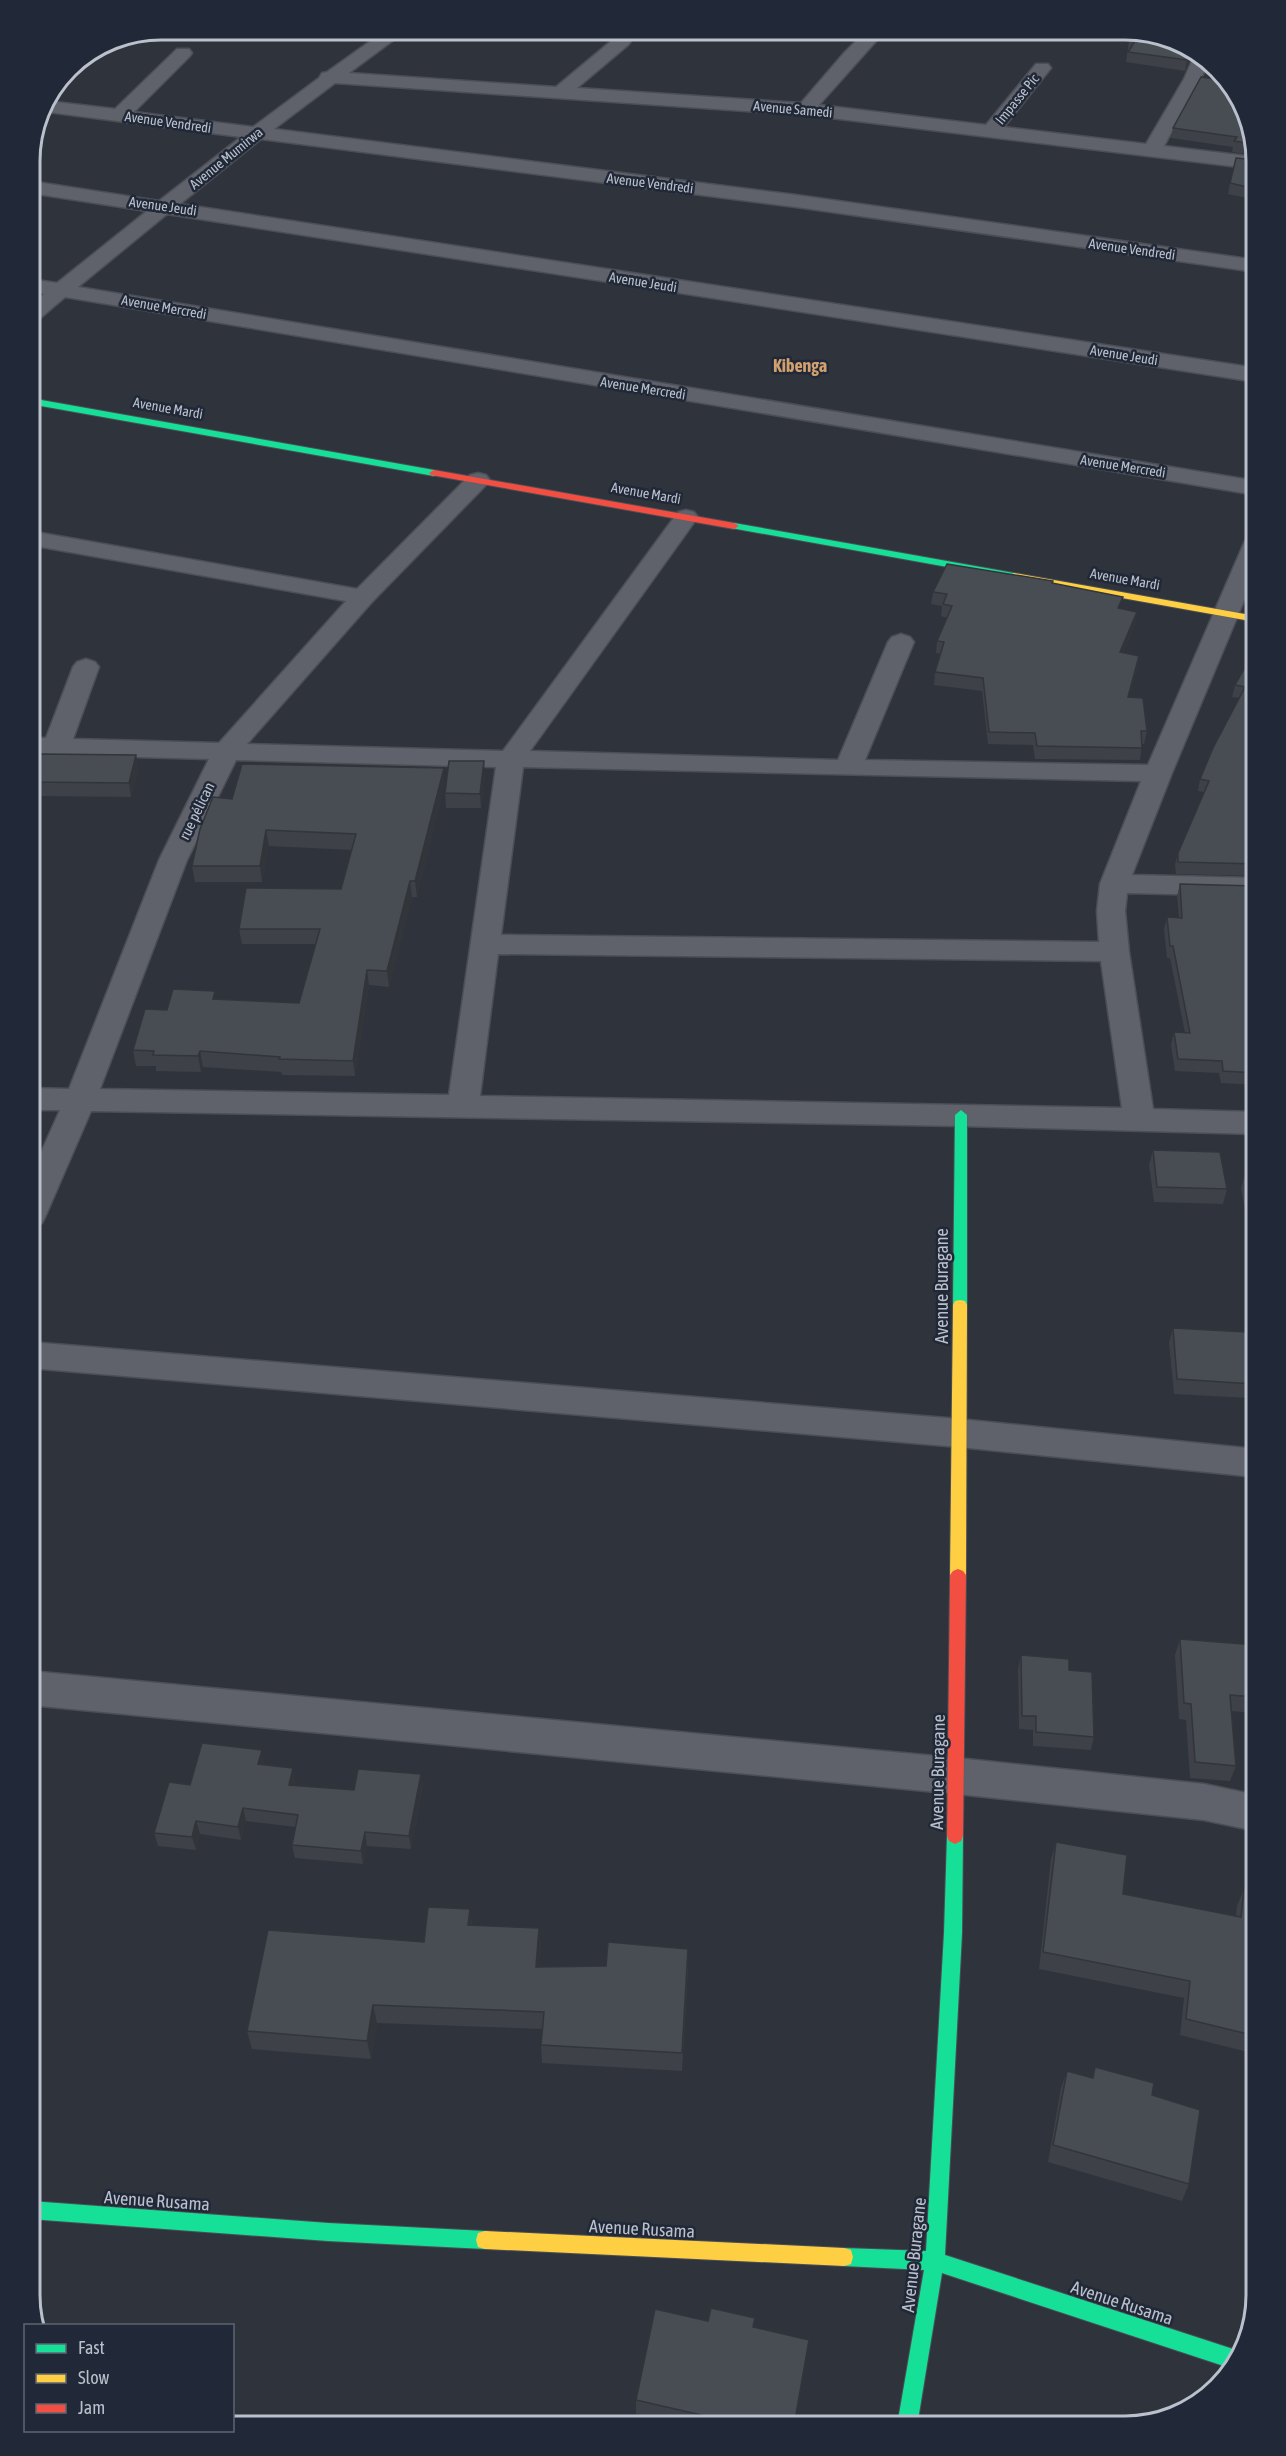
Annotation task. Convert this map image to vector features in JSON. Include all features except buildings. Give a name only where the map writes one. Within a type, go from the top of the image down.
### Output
[{"type":"street","name":"Avenue Mumirwa","points":[[41,306],[328,77],[383,40]]},
{"type":"street","points":[[806,109],[866,41]]},
{"type":"street","points":[[560,93],[622,42]]},
{"type":"street","points":[[119,116],[183,53]]},
{"type":"street","points":[[1152,150],[1199,66]]},
{"type":"street","name":"Impasse Pic","points":[[992,130],[1042,68]]},
{"type":"street","name":"Avenue Samedi","points":[[328,77],[806,109],[1246,163]]},
{"type":"street","points":[[1193,79],[1215,82]]},
{"type":"street","name":"Avenue Vendredi","points":[[53,107],[796,201],[1246,265]]},
{"type":"street","name":"Avenue Jeudi","points":[[41,190],[1246,373]]},
{"type":"street","name":"Avenue Mercredi","points":[[41,287],[1246,486]]},
{"type":"street","name":"Avenue Mardi","points":[[41,402],[1246,617]]},
{"type":"street","name":"rue pélican","points":[[41,1191],[80,1100],[173,860],[227,750],[363,597],[478,480]]},
{"type":"street","points":[[463,1105],[510,760],[686,517]]},
{"type":"street","points":[[41,540],[363,597]]},
{"type":"street","points":[[1139,1119],[1114,952],[1111,911],[1114,884],[1158,773],[1246,566]]},
{"type":"street","points":[[848,768],[901,642]]},
{"type":"street","points":[[86,667],[43,746],[510,760],[1158,773]]},
{"type":"street","points":[[1114,884],[1246,887]]},
{"type":"street","points":[[485,944],[1114,952]]},
{"type":"street","points":[[41,1099],[463,1105],[1246,1123]]},
{"type":"street","name":"Avenue Buragane","points":[[909,2416],[935,2260],[953,1933],[957,1776],[961,1115]]},
{"type":"street","points":[[40,1357],[959,1433],[1246,1462]]},
{"type":"street","points":[[40,1689],[957,1776],[1204,1802],[1246,1811]]},
{"type":"street","name":"Avenue Rusama","points":[[40,2211],[328,2232],[935,2260],[1228,2357]]},
{"type":"traffic: fast","points":[[41,403],[434,473]]},
{"type":"traffic: fast","points":[[734,526],[1014,576]]},
{"type":"traffic: fast","points":[[960,1305],[961,1115]]},
{"type":"traffic: fast","points":[[909,2416],[935,2261],[953,1933],[955,1836]]},
{"type":"traffic: fast","points":[[40,2211],[328,2232],[485,2240]]},
{"type":"traffic: fast","points":[[844,2257],[935,2261],[1228,2357]]},
{"type":"traffic: slow","points":[[1014,576],[1246,617]]},
{"type":"traffic: slow","points":[[958,1575],[960,1305]]},
{"type":"traffic: slow","points":[[485,2240],[844,2257]]},
{"type":"traffic: jam","points":[[434,473],[734,526]]},
{"type":"traffic: jam","points":[[955,1836],[958,1575]]},
{"type":"district","name":"Kibenga","points":[[800,366]]}]
